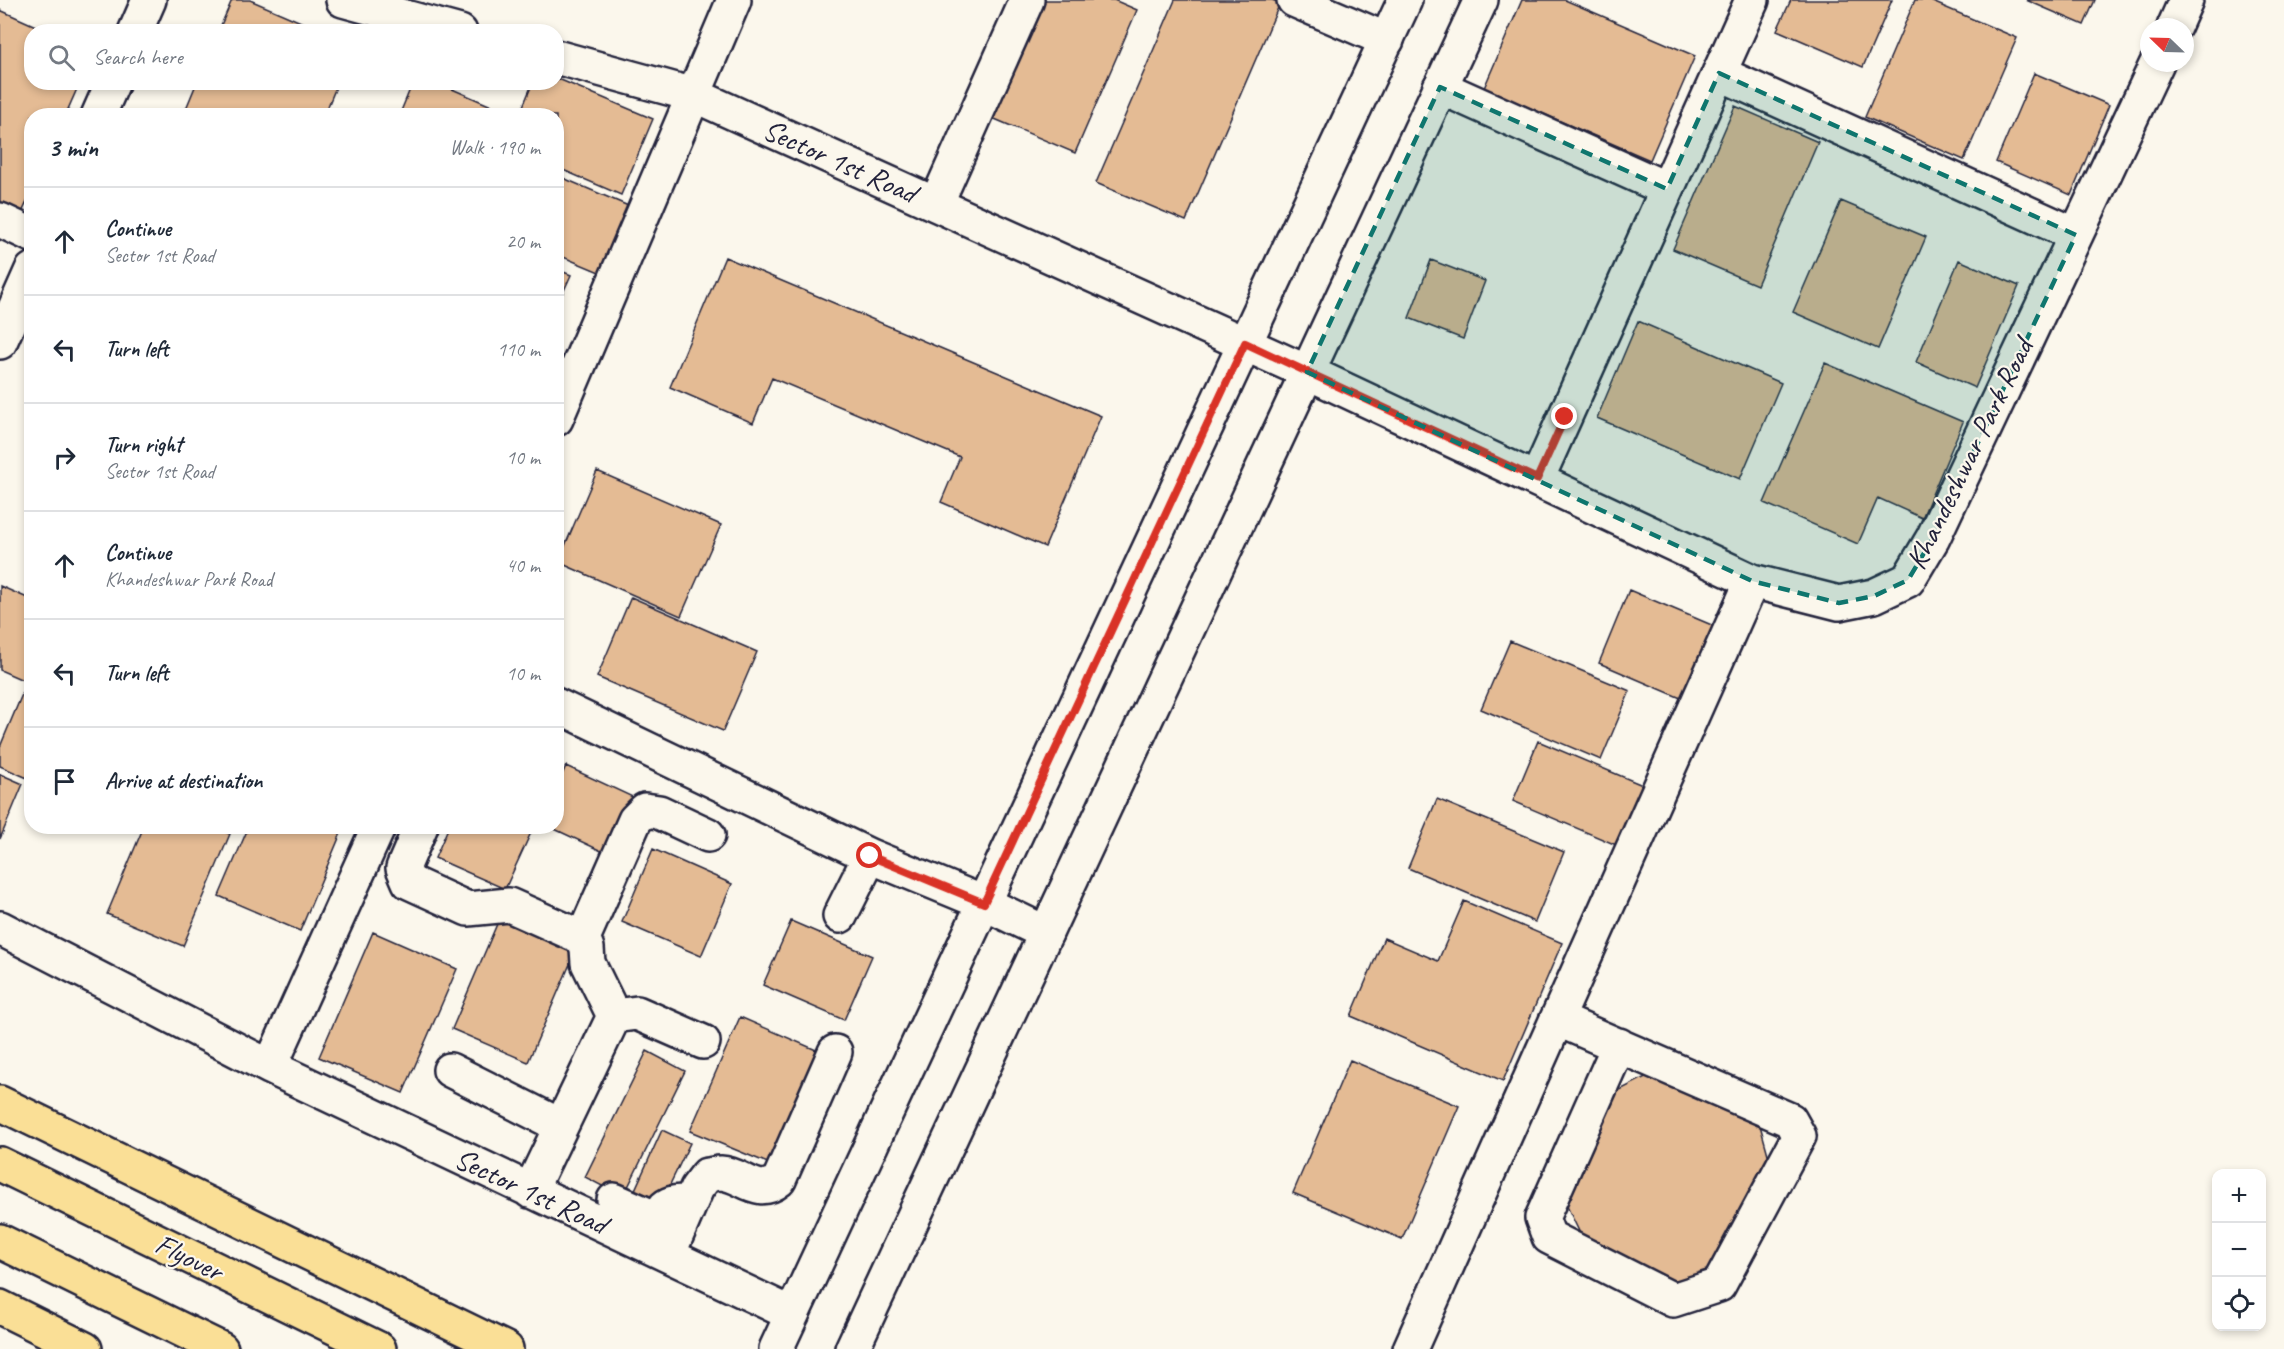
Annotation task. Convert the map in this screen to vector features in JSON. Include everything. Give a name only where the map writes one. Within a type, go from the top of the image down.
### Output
[{"type":"highway","points":[[0,1103],[506,1349]]},
{"type":"highway","name":"Flyover","points":[[0,1164],[379,1349]]},
{"type":"highway","points":[[0,1241],[221,1349]]},
{"type":"highway","points":[[0,1307],[86,1349]]},
{"type":"street","points":[[138,24],[149,0]]},
{"type":"street","points":[[343,0],[431,24]]},
{"type":"street","points":[[564,400],[734,0]]},
{"type":"street","points":[[936,204],[1027,0]]},
{"type":"street","points":[[1294,0],[1387,40]]},
{"type":"street","points":[[776,1349],[1406,0]]},
{"type":"street","points":[[852,1349],[1481,0]]},
{"type":"street","points":[[1537,479],[1752,0]]},
{"type":"street","points":[[2178,18],[2186,0]]},
{"type":"street","name":"Sector 1st Road","points":[[564,59],[694,94],[1307,372]]},
{"type":"street","name":"Khandeshwar Park Road","points":[[1307,372],[1752,581],[1839,603],[1874,596],[1908,580],[1933,538],[2153,72]]},
{"type":"street","points":[[1719,73],[2076,235]]},
{"type":"street","points":[[1440,87],[1667,189]]},
{"type":"street","points":[[102,108],[109,90]]},
{"type":"street","points":[[0,220],[24,231]]},
{"type":"street","points":[[0,342],[24,288]]},
{"type":"street","points":[[1410,1349],[1752,581]]},
{"type":"street","points":[[564,709],[870,856],[984,903],[1046,933]]},
{"type":"street","points":[[583,938],[635,820],[645,810],[659,812],[708,835]]},
{"type":"street","points":[[270,1067],[375,834]]},
{"type":"street","points":[[418,834],[403,868],[409,882],[468,909],[509,904],[583,938],[587,948],[588,963],[614,1016]]},
{"type":"street","points":[[840,916],[870,856]]},
{"type":"street","name":"Sector 1st Road","points":[[0,928],[270,1067],[792,1314]]},
{"type":"street","points":[[614,1016],[637,1013],[703,1042]]},
{"type":"street","points":[[530,1191],[614,1016]]},
{"type":"street","points":[[1557,1019],[1619,1045],[1790,1120],[1799,1136],[1719,1285],[1672,1300],[1549,1237],[1542,1218],[1619,1045]]},
{"type":"street","points":[[668,1255],[697,1188],[706,1175],[722,1173],[761,1187],[771,1186],[779,1180],[835,1052]]},
{"type":"street","points":[[450,1070],[561,1126]]},
{"type":"street","points":[[614,1200],[655,1218],[666,1205],[691,1202]]},
{"type":"highlighted area","points":[[1719,73],[2076,235],[1933,538],[1908,580],[1874,596],[1839,603],[1752,581],[1307,372],[1440,87],[1667,189]]},
{"type":"building","points":[[232,0],[250,0],[306,24],[222,24]]},
{"type":"building","points":[[1040,0],[1114,0],[1137,10],[1075,153],[990,117]]},
{"type":"building","points":[[1175,0],[1272,0],[1280,3],[1186,221],[1096,183]]},
{"type":"building","points":[[1522,0],[1565,0],[1695,56],[1650,160],[1484,88]]},
{"type":"building","points":[[1791,0],[1892,0],[1863,67],[1777,30]]},
{"type":"building","points":[[1915,0],[1928,0],[2017,38],[1964,160],[1865,117]]},
{"type":"building","points":[[2026,0],[2095,0],[2084,25]]},
{"type":"building","points":[[0,10],[31,24],[24,24],[24,90],[76,90],[69,108],[24,108],[24,208],[20,217],[0,208]]},
{"type":"building","points":[[2034,73],[2109,105],[2071,195],[1996,162]]},
{"type":"building","points":[[564,81],[653,119],[621,195],[564,170],[564,108],[522,108],[530,90],[564,90]]},
{"type":"building","points":[[194,90],[335,90],[327,108],[186,108]]},
{"type":"building","points":[[410,90],[454,90],[496,108],[402,108]]},
{"type":"building","points":[[1735,106],[1818,142],[1757,285],[1673,249]]},
{"type":"building","points":[[564,178],[633,208],[604,274],[564,257]]},
{"type":"building","points":[[1841,201],[1926,237],[1878,349],[1793,312]]},
{"type":"building","points":[[725,257],[1101,416],[1045,547],[941,502],[960,457],[772,378],[753,423],[670,387]]},
{"type":"building","points":[[1431,260],[1485,281],[1463,339],[1409,318]]},
{"type":"building","points":[[1959,260],[2019,286],[1975,388],[1916,362]]},
{"type":"building","points":[[564,272],[571,275],[564,290]]},
{"type":"building","points":[[1638,321],[1781,383],[1740,479],[1597,418]]},
{"type":"building","points":[[1825,363],[1963,422],[1922,518],[1878,498],[1858,544],[1764,503]]},
{"type":"building","points":[[597,471],[721,525],[681,616],[564,565],[564,548]]},
{"type":"building","points":[[0,586],[24,596],[24,680],[0,670]]},
{"type":"building","points":[[1629,590],[1714,626],[1683,699],[1599,663]]},
{"type":"building","points":[[631,597],[757,652],[723,731],[597,677]]},
{"type":"building","points":[[1510,641],[1630,691],[1601,760],[1481,709]]},
{"type":"building","points":[[23,692],[24,776],[0,766],[0,747]]},
{"type":"building","points":[[1538,741],[1647,787],[1621,847],[1513,801]]},
{"type":"building","points":[[566,766],[637,799],[610,855],[564,833],[564,770]]},
{"type":"building","points":[[0,774],[23,784],[0,839]]},
{"type":"building","points":[[1437,799],[1564,852],[1535,922],[1408,868]]},
{"type":"building","points":[[141,834],[230,834],[183,946],[107,914]]},
{"type":"building","points":[[246,834],[341,834],[300,931],[219,896]]},
{"type":"building","points":[[446,834],[530,834],[505,889],[435,858]]},
{"type":"building","points":[[653,849],[732,884],[701,956],[622,922]]},
{"type":"building","points":[[1464,901],[1562,943],[1503,1081],[1351,1016],[1384,938],[1438,961]]},
{"type":"building","points":[[500,917],[576,950],[528,1062],[452,1029]]},
{"type":"building","points":[[791,921],[872,956],[844,1020],[763,985]]},
{"type":"building","points":[[373,932],[457,969],[403,1093],[319,1057]]},
{"type":"building","points":[[740,1017],[823,1053],[775,1166],[690,1131]]},
{"type":"building","points":[[647,1051],[685,1071],[623,1197],[585,1177]]},
{"type":"building","points":[[1350,1060],[1459,1106],[1402,1239],[1293,1193]]},
{"type":"building","points":[[1661,1069],[1757,1114],[1769,1158],[1722,1267],[1676,1288],[1587,1248],[1564,1200],[1616,1092]]},
{"type":"building","points":[[662,1130],[690,1143],[660,1205],[634,1192]]},
{"type":"route","points":[[870,856],[984,903],[1245,343],[1537,479],[1565,417]]}]
